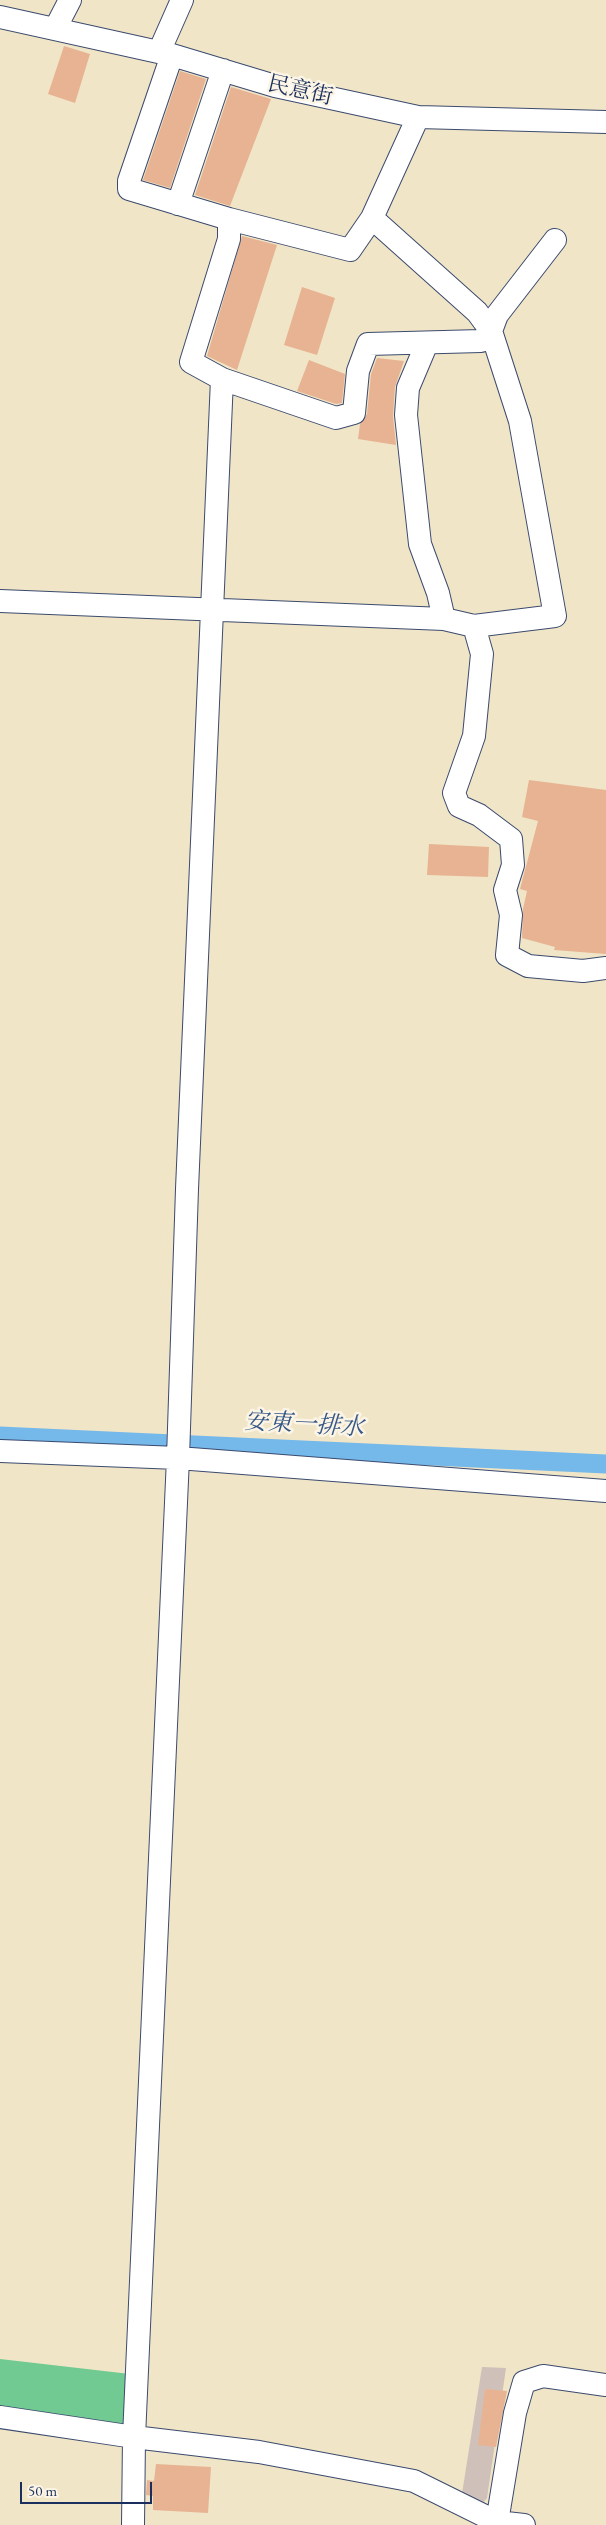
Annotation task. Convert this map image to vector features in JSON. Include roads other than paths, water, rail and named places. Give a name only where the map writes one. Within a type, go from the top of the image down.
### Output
[{"type":"street","points":[[55,29],[70,0]]},
{"type":"street","points":[[182,0],[128,181],[128,189],[229,219],[350,250],[372,218],[418,117]]},
{"type":"street","name":"民意街","points":[[0,17],[166,54],[275,86],[418,117],[606,122]]},
{"type":"street","points":[[178,204],[223,70]]},
{"type":"street","points":[[0,601],[444,620],[474,626],[555,616],[520,421],[491,331],[477,312],[372,218]]},
{"type":"street","points":[[229,219],[229,239],[191,362],[222,379],[336,418],[354,413],[358,371],[368,344],[481,342],[491,331],[497,315],[555,240]]},
{"type":"street","points":[[428,343],[408,388],[406,415],[420,544],[438,593],[444,620]]},
{"type":"street","points":[[133,2525],[134,2437],[178,1458],[187,1189],[222,379]]},
{"type":"street","points":[[474,626],[482,654],[474,736],[454,793],[459,806],[479,815],[511,839],[513,865],[506,890],[511,915],[507,955],[528,966],[583,971],[606,968]]},
{"type":"street","points":[[0,1451],[178,1458],[606,1491]]},
{"type":"street","points":[[498,2522],[515,2413],[524,2382],[543,2376],[606,2385]]},
{"type":"street","points":[[0,2417],[134,2437],[259,2452],[414,2481],[498,2522],[524,2525]]},
{"type":"waterway","name":"安東一排水","points":[[0,1436],[606,1464]]}]
